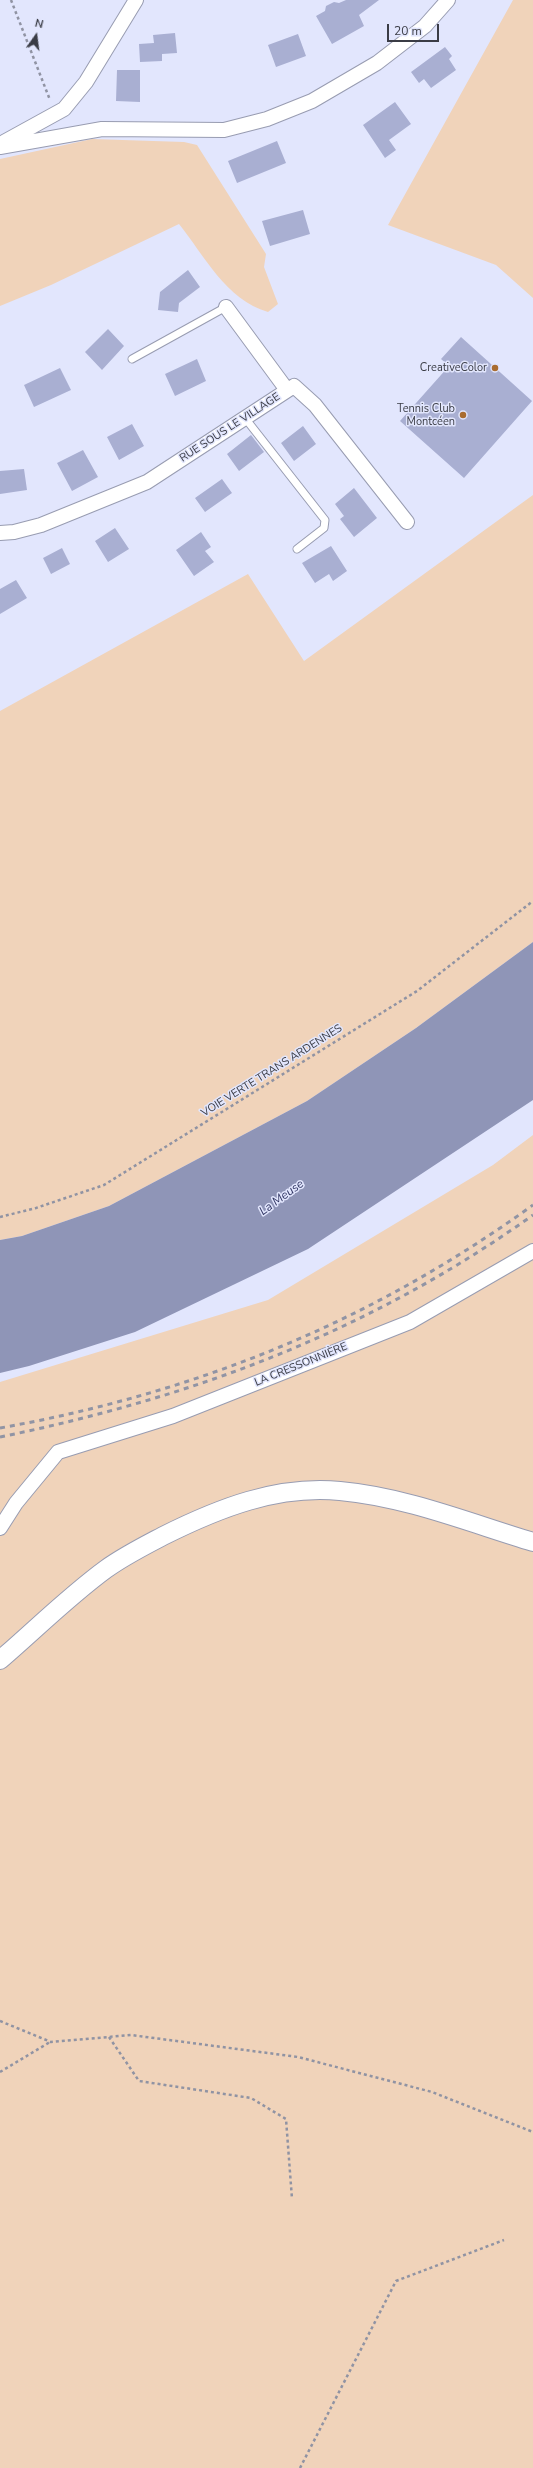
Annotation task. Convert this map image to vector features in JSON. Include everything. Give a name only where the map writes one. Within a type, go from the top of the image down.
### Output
[{"type":"street","points":[[0,146],[64,109],[86,82],[136,0]]},
{"type":"street","points":[[0,146],[102,130],[224,130],[267,119],[312,101],[377,63],[425,26],[448,0]]},
{"type":"street","points":[[226,307],[287,390]]},
{"type":"street","name":"RUE SOUS LE VILLAGE","points":[[0,533],[14,532],[42,525],[147,482],[294,386],[315,405],[407,522]]},
{"type":"street","name":"LA CRESSONNIÈRE","points":[[0,1528],[16,1503],[58,1452],[173,1416],[410,1322],[533,1251]]},
{"type":"street","points":[[0,1660],[105,1569],[132,1552],[190,1522],[246,1500],[276,1494],[307,1491],[338,1491],[364,1494],[399,1502],[533,1542]]},
{"type":"lane","points":[[132,359],[226,307]]},
{"type":"lane","points":[[245,418],[325,520],[324,528],[297,549]]},
{"type":"path","points":[[11,0],[56,114]]},
{"type":"path","name":"VOIE VERTE TRANS ARDENNES","points":[[0,1217],[36,1208],[104,1184],[417,991],[533,902]]},
{"type":"path","points":[[0,2021],[51,2042]]},
{"type":"path","points":[[0,2072],[51,2042],[131,2035],[298,2056],[432,2092],[533,2132]]},
{"type":"path","points":[[109,2037],[139,2081],[252,2098],[286,2120],[292,2199]]},
{"type":"path","points":[[300,2468],[396,2281],[504,2240]]},
{"type":"shaded area","points":[[513,0],[533,0],[533,298],[496,265],[388,225]]},
{"type":"shaded area","points":[[92,139],[184,142],[197,145],[266,254],[264,267],[278,304],[268,312],[253,306],[240,298],[217,275],[179,224],[51,285],[0,306],[0,159]]},
{"type":"shaded area","points":[[533,495],[533,942],[416,1028],[307,1101],[109,1206],[22,1236],[0,1240],[0,711],[248,574],[304,661]]},
{"type":"shaded area","points":[[533,1135],[533,2468],[0,2468],[0,1382],[268,1300],[493,1165]]},
{"type":"water","name":"La Meuse","points":[[533,942],[533,1100],[308,1249],[135,1332],[29,1366],[0,1373],[0,1240],[22,1236],[109,1206],[307,1101],[416,1028]]},
{"type":"building","points":[[346,0],[379,0],[359,15],[364,26],[332,44],[316,16],[325,11],[326,6],[334,2],[339,3]]},
{"type":"building","points":[[175,33],[177,53],[162,54],[162,61],[140,62],[139,44],[154,43],[153,35]]},
{"type":"building","points":[[298,34],[306,56],[276,67],[268,45]]},
{"type":"building","points":[[445,47],[452,56],[449,59],[456,70],[431,88],[424,79],[419,83],[411,72]]},
{"type":"building","points":[[117,70],[140,70],[140,102],[116,101]]},
{"type":"building","points":[[395,102],[411,124],[389,140],[396,150],[385,158],[363,125]]},
{"type":"building","points":[[277,141],[286,163],[237,183],[228,161]]},
{"type":"building","points":[[303,210],[310,234],[270,246],[262,221]]},
{"type":"building","points":[[188,270],[200,287],[179,303],[178,312],[158,310],[160,292]]},
{"type":"building","points":[[108,329],[124,346],[102,370],[85,352]]},
{"type":"building","points":[[461,337],[532,401],[464,478],[400,421],[449,366],[441,359]]},
{"type":"building","points":[[197,359],[206,381],[175,396],[165,374]]},
{"type":"building","points":[[60,368],[71,390],[34,407],[24,385]]},
{"type":"building","points":[[132,424],[144,446],[119,460],[107,437]]},
{"type":"building","points":[[303,426],[316,444],[294,461],[281,443]]},
{"type":"building","points":[[251,435],[264,452],[239,471],[227,454]]},
{"type":"building","points":[[83,450],[98,477],[72,491],[57,463]]},
{"type":"building","points":[[24,469],[27,490],[0,494],[0,471]]},
{"type":"building","points":[[222,479],[232,493],[205,512],[195,498]]},
{"type":"building","points":[[354,488],[377,518],[354,537],[340,519],[344,516],[335,504]]},
{"type":"building","points":[[115,528],[129,549],[108,562],[95,541]]},
{"type":"building","points":[[201,532],[211,547],[205,551],[214,562],[194,576],[176,550]]},
{"type":"building","points":[[331,546],[347,571],[333,581],[329,574],[315,583],[302,563]]},
{"type":"building","points":[[62,548],[70,564],[51,574],[43,558]]},
{"type":"building","points":[[16,580],[27,598],[0,614],[0,589]]},
{"type":"railway","points":[[0,1428],[73,1413],[143,1395],[212,1373],[279,1347],[345,1318],[409,1284],[472,1247],[533,1205]]},
{"type":"railway","points":[[0,1437],[72,1421],[143,1402],[211,1380],[278,1354],[344,1326],[408,1293],[471,1256],[533,1215]]},
{"type":"place","name":"CreativeColor","points":[[495,368]]},
{"type":"place","name":"Tennis Club Montcéen","points":[[463,415]]}]
